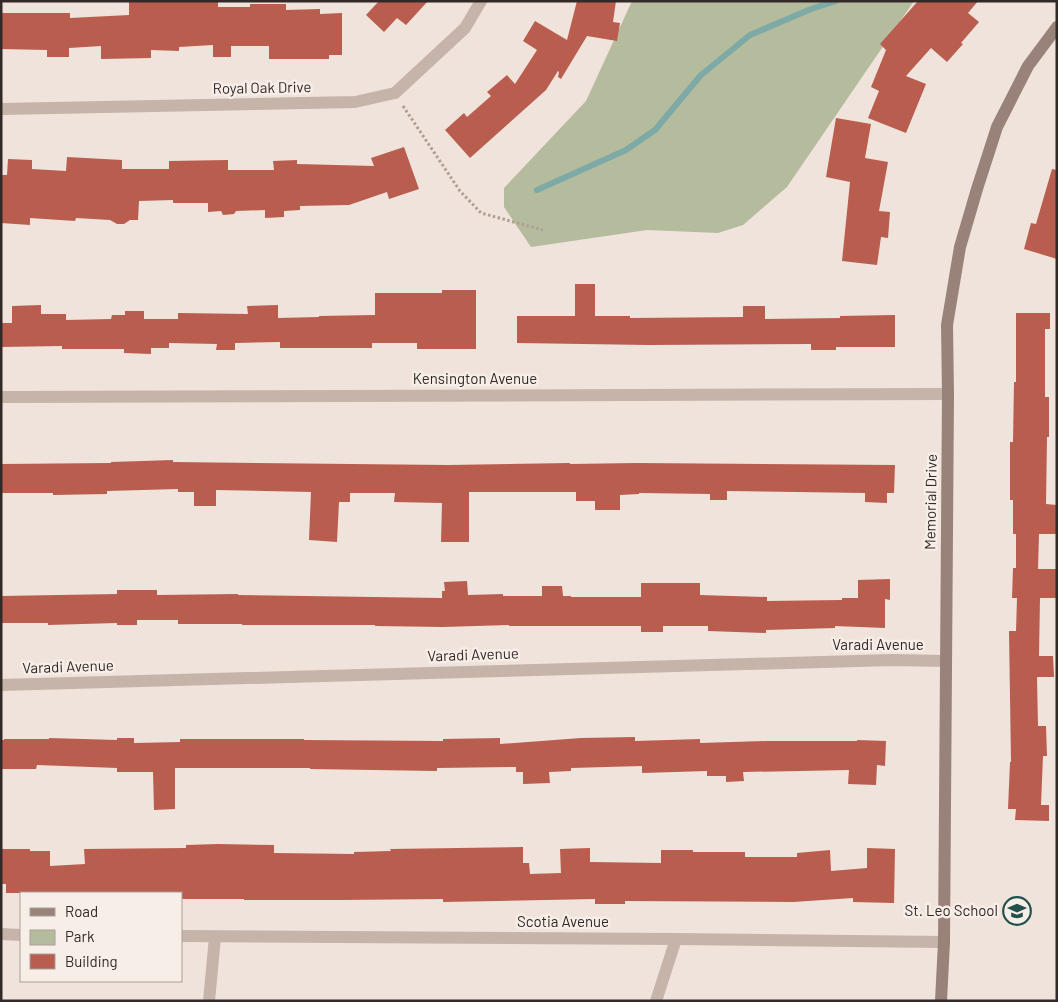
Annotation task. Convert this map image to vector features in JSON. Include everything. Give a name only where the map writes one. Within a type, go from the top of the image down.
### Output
[{"type":"main road","name":"Memorial Drive","points":[[940,1001],[944,942],[947,325],[960,247],[997,127],[1028,66],[1057,27]]},
{"type":"street","name":"Royal Oak Drive","points":[[1,109],[355,102],[394,93],[465,28],[481,1]]},
{"type":"street","name":"Kensington Avenue","points":[[1,398],[948,394]]},
{"type":"street","name":"Varadi Avenue","points":[[1,685],[892,660],[945,661]]},
{"type":"street","points":[[1,934],[20,934]]},
{"type":"street","name":"Scotia Avenue","points":[[182,936],[944,942]]},
{"type":"street","points":[[209,1001],[215,937]]},
{"type":"street","points":[[656,1001],[676,939]]},
{"type":"path","points":[[394,93],[460,191],[481,213],[543,230]]},
{"type":"green space","points":[[632,1],[914,1],[787,187],[743,225],[718,233],[647,230],[531,247],[504,207],[504,188],[586,101]]},
{"type":"building","points":[[129,1],[218,1],[218,7],[250,7],[250,4],[286,4],[286,10],[320,9],[320,14],[342,13],[342,55],[329,55],[329,59],[269,59],[269,46],[231,46],[231,57],[213,57],[213,45],[179,47],[179,51],[151,50],[151,58],[101,59],[101,46],[69,48],[69,57],[47,57],[47,50],[1,49],[1,13],[70,13],[70,18],[129,15]]},
{"type":"building","points":[[379,1],[428,1],[406,25],[397,18],[384,32],[366,15]]},
{"type":"building","points":[[577,1],[616,1],[613,22],[620,23],[617,41],[587,36],[561,79],[558,77],[558,71],[546,90],[470,158],[445,130],[464,113],[467,117],[491,96],[487,92],[507,75],[515,84],[537,50],[523,41],[535,21],[567,40]]},
{"type":"building","points":[[918,1],[978,1],[968,13],[979,22],[947,62],[931,48],[906,76],[926,84],[906,133],[868,118],[879,91],[871,87],[886,50],[880,44]]},
{"type":"building","points":[[836,118],[871,124],[865,158],[888,162],[879,211],[890,212],[888,238],[881,237],[877,265],[842,261],[850,182],[826,177]]},
{"type":"building","points":[[404,147],[419,189],[389,199],[387,192],[349,205],[300,206],[300,210],[284,211],[284,217],[265,218],[265,210],[236,211],[234,214],[223,215],[221,211],[208,212],[208,203],[173,203],[173,200],[139,201],[138,220],[130,220],[124,224],[117,224],[110,220],[76,218],[75,221],[30,218],[30,225],[1,223],[1,175],[7,175],[8,159],[32,160],[32,169],[66,171],[67,157],[122,160],[122,169],[169,169],[169,161],[228,160],[228,170],[274,170],[273,161],[297,160],[297,164],[374,166],[371,158]]},
{"type":"building","points":[[1052,169],[1057,170],[1057,259],[1024,249],[1031,223],[1036,224]]},
{"type":"building","points":[[575,284],[595,284],[595,316],[630,316],[630,318],[743,317],[743,306],[765,306],[765,319],[895,315],[895,347],[836,347],[836,350],[811,350],[811,344],[649,345],[517,343],[517,316],[575,316]]},
{"type":"building","points":[[442,290],[476,290],[476,349],[417,349],[417,343],[372,343],[372,348],[280,348],[280,342],[235,343],[235,350],[216,350],[217,344],[169,343],[169,348],[151,348],[151,354],[124,353],[124,349],[62,349],[62,346],[1,347],[1,323],[12,323],[12,306],[41,305],[41,314],[66,314],[66,320],[111,319],[112,315],[125,315],[125,311],[144,311],[144,319],[178,319],[178,313],[248,314],[247,306],[278,305],[278,318],[375,315],[375,293],[442,293]]},
{"type":"building","points":[[1016,313],[1050,313],[1050,329],[1045,329],[1045,397],[1049,397],[1046,504],[1057,505],[1057,534],[1039,534],[1038,569],[1057,569],[1057,598],[1040,598],[1039,656],[1053,656],[1054,677],[1037,677],[1038,726],[1046,726],[1047,756],[1043,756],[1041,805],[1049,805],[1049,821],[1015,820],[1016,809],[1008,809],[1011,762],[1009,631],[1016,631],[1017,598],[1012,598],[1013,568],[1016,568],[1016,534],[1013,534],[1013,500],[1010,500],[1010,442],[1013,442],[1014,382],[1016,382]]},
{"type":"building","points":[[173,460],[173,462],[448,465],[636,463],[895,465],[894,493],[887,493],[887,503],[865,502],[865,493],[727,491],[727,500],[710,500],[710,494],[639,493],[620,495],[620,510],[595,510],[595,501],[576,501],[576,492],[469,492],[469,542],[441,542],[442,503],[394,502],[395,493],[350,493],[350,502],[339,502],[337,542],[309,540],[311,492],[216,490],[216,506],[194,506],[194,492],[178,492],[178,489],[107,491],[107,494],[53,495],[53,493],[1,493],[1,464],[111,463]]},
{"type":"building","points":[[890,579],[890,600],[885,599],[885,628],[835,626],[835,628],[766,630],[766,633],[708,631],[708,626],[663,626],[663,632],[641,632],[641,626],[242,625],[178,624],[178,620],[137,620],[137,625],[117,625],[117,623],[48,625],[48,623],[1,623],[1,596],[117,594],[117,590],[157,590],[157,595],[238,594],[442,598],[442,591],[445,591],[444,582],[467,581],[468,595],[542,596],[542,586],[562,586],[563,596],[641,597],[641,583],[700,583],[700,595],[767,597],[767,601],[842,600],[842,598],[858,598],[858,580]]},
{"type":"building","points":[[635,737],[635,741],[700,739],[700,743],[886,741],[885,766],[877,765],[876,785],[848,784],[849,770],[743,772],[744,781],[726,782],[726,776],[707,776],[707,771],[642,773],[642,766],[571,768],[571,771],[549,772],[550,783],[523,784],[523,772],[516,772],[516,767],[437,768],[437,771],[310,768],[175,768],[175,809],[154,810],[153,772],[117,772],[117,768],[37,765],[36,769],[1,769],[1,740],[4,739],[117,740],[117,738],[134,738],[134,743],[180,742],[180,739],[443,741],[443,739],[500,738],[500,744],[581,738]]},
{"type":"building","points":[[186,845],[274,845],[274,853],[354,854],[354,852],[391,851],[390,849],[523,847],[523,863],[529,863],[530,874],[561,873],[560,849],[590,848],[590,862],[661,863],[661,850],[745,852],[745,857],[797,857],[797,853],[830,850],[831,871],[867,868],[867,848],[895,849],[894,903],[853,902],[853,898],[793,902],[625,901],[625,904],[595,904],[595,899],[443,902],[443,899],[182,899],[182,892],[6,893],[6,884],[1,884],[1,849],[50,851],[50,866],[85,864],[84,849],[186,848]]},
{"type":"waterway","points":[[537,190],[626,150],[655,130],[701,75],[750,35],[811,9],[836,1]]},
{"type":"place","name":"St. Leo School","points":[[1017,911]]}]
